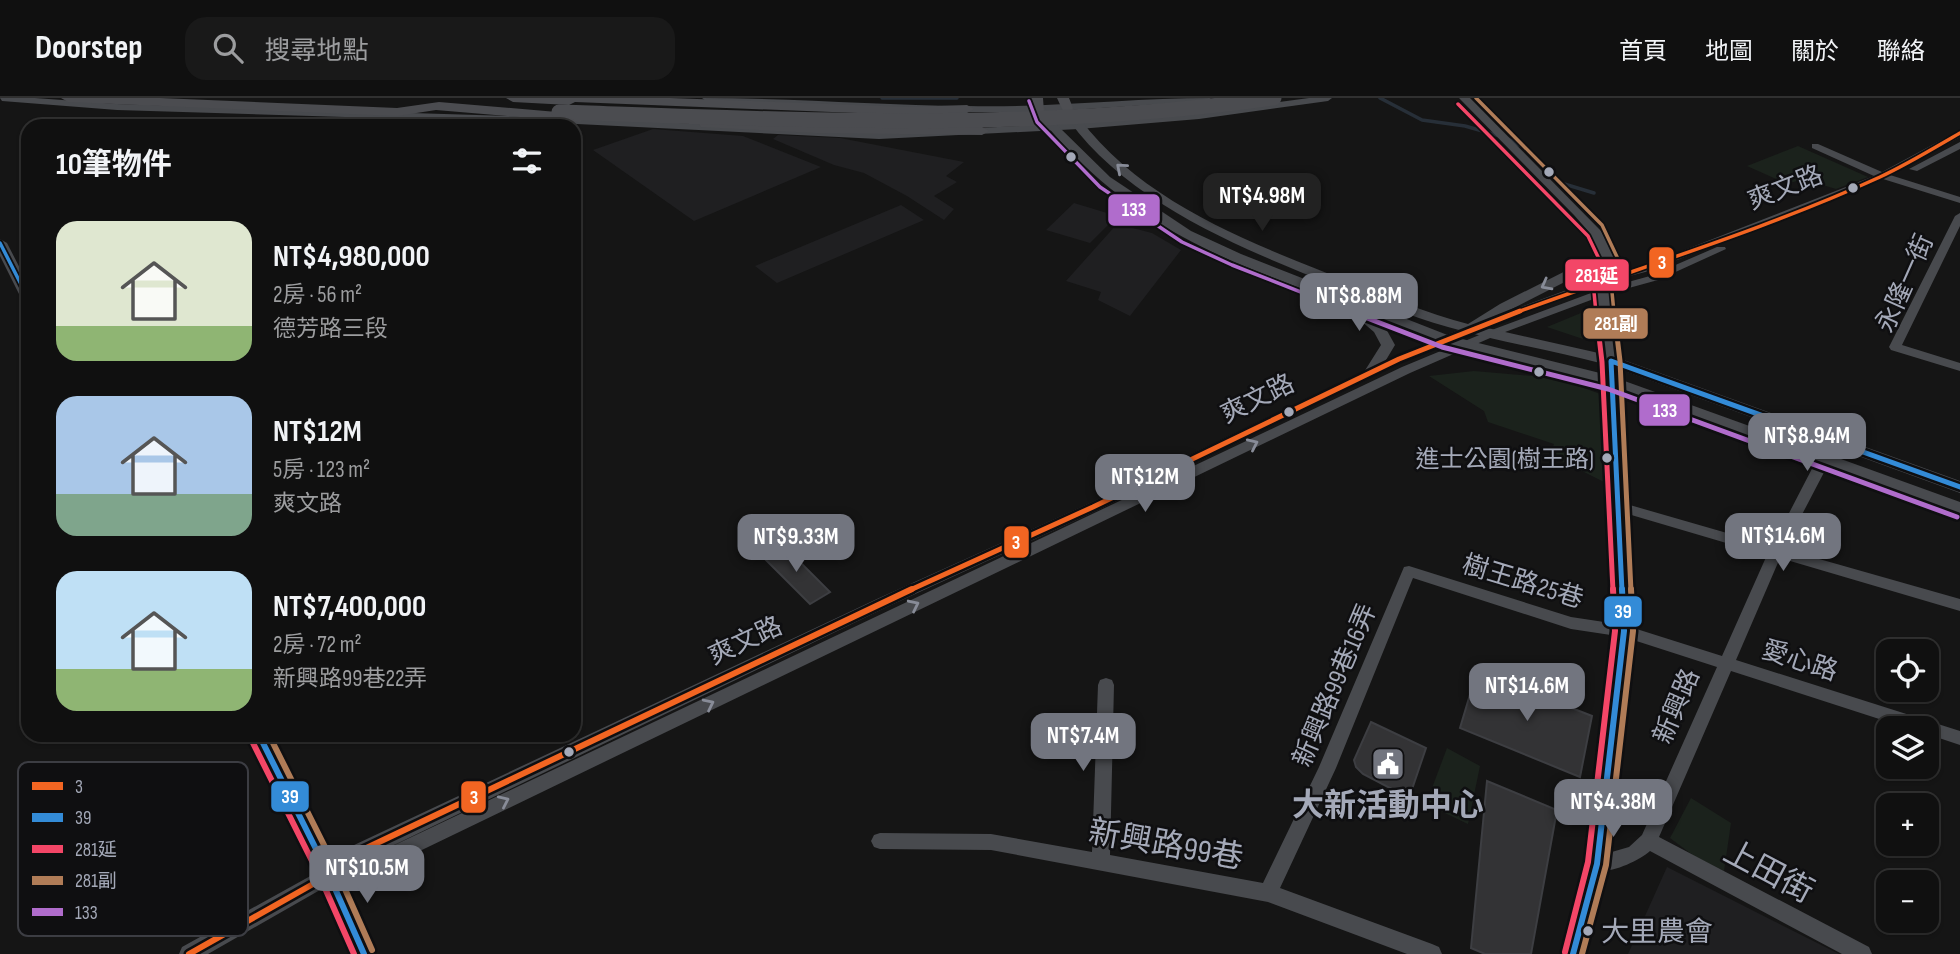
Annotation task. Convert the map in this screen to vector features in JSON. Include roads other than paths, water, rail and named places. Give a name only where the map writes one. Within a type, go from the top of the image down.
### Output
[{"type":"main road","points":[[68,98],[397,111],[439,106]]},
{"type":"main road","points":[[229,98],[439,106],[556,117],[816,129],[982,131]]},
{"type":"main road","points":[[513,98],[790,120],[1106,117],[1274,98]]},
{"type":"main road","points":[[565,104],[805,112],[1006,114],[1133,108],[1232,98]]},
{"type":"main road","points":[[495,110],[565,104],[908,111],[967,109]]},
{"type":"street","points":[[706,98],[967,109],[1207,98]]},
{"type":"street","points":[[581,121],[867,136],[928,135],[1199,116],[1328,98]]},
{"type":"street","points":[[1464,98],[1501,136],[1530,160],[1578,212],[1595,232],[1609,260],[1605,285],[1624,631],[1597,864],[1573,954]]},
{"type":"street","points":[[1,99],[117,107],[511,119]]},
{"type":"street","points":[[1065,103],[1079,126],[1116,164],[1143,186],[1209,227],[1343,284],[1470,329],[1611,361],[1960,487]]},
{"type":"street","points":[[1039,104],[1054,128],[1106,180],[1186,233],[1338,299],[1445,339],[1611,381],[1960,509]]},
{"type":"street","name":"爽文路","points":[[1887,177],[1960,133]]},
{"type":"street","name":"爽文路","points":[[248,921],[329,875],[358,852],[884,602],[1093,508],[1372,372],[1470,329],[1605,285],[1654,278],[1960,145]]},
{"type":"street","points":[[1815,146],[1887,177],[1960,200]]},
{"type":"street","name":"永隆一街","points":[[1960,216],[1895,347],[1960,367]]},
{"type":"street","points":[[0,243],[21,284]]},
{"type":"street","points":[[1470,329],[1505,307],[1607,255]]},
{"type":"street","name":"爽文路","points":[[329,875],[363,869],[1465,344],[1605,285]]},
{"type":"street","points":[[1338,299],[1369,318],[1388,345],[1385,355],[1372,372]]},
{"type":"street","name":"新興路","points":[[1648,841],[1774,553],[1824,459]]},
{"type":"street","points":[[1616,506],[1960,605]]},
{"type":"street","name":"樹王路25巷","points":[[1409,571],[1571,623],[1624,631]]},
{"type":"street","name":"新興路99巷16弄","points":[[1268,893],[1327,768],[1409,571]]},
{"type":"street","name":"愛心路","points":[[1624,631],[1960,738]]},
{"type":"street","points":[[1101,863],[1106,685]]},
{"type":"street","points":[[262,742],[329,875],[363,954]]},
{"type":"street","name":"新興路99巷","points":[[880,841],[991,842],[1268,893],[1432,954]]},
{"type":"street","points":[[1597,864],[1634,854],[1648,841]]},
{"type":"street","name":"上田街","points":[[1648,841],[1862,954]]},
{"type":"street","name":"爽文路","points":[[189,954],[221,936]]},
{"type":"waterway","points":[[882,98],[957,98]]},
{"type":"waterway","points":[[1380,98],[1422,120],[1465,126],[1500,136]]},
{"type":"waterway","points":[[1508,139],[1523,147],[1561,183],[1594,193]]},
{"type":"place","name":"進士公園(樹王路)","points":[[1607,458]]},
{"type":"place","name":"大新活動中心","points":[[1388,764]]},
{"type":"place","name":"大里農會","points":[[1588,931]]}]
